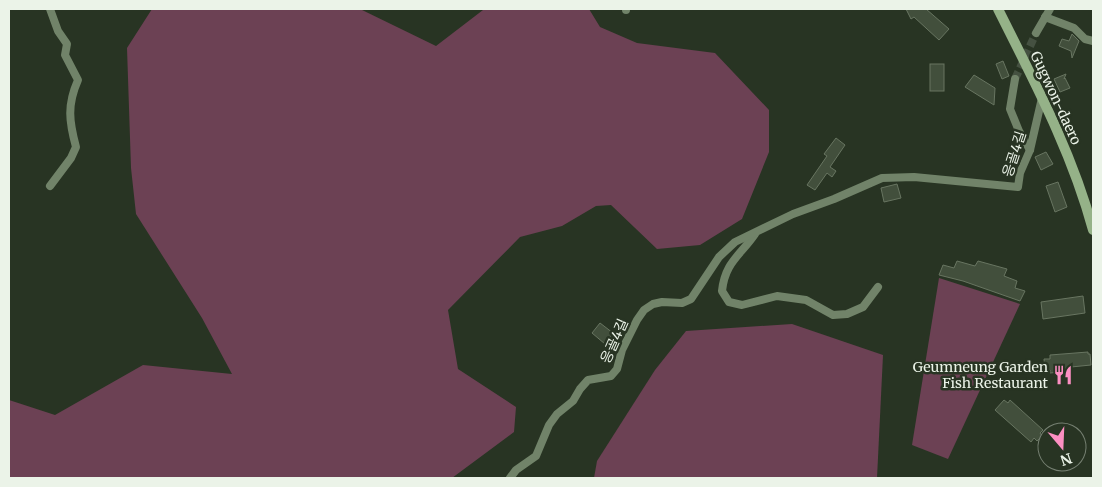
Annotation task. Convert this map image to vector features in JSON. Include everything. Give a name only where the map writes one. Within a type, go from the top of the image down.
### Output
[{"type":"street","points":[[50,9],[58,31],[67,44],[65,56],[78,80],[69,106],[76,147],[71,158],[50,186]]},
{"type":"street","name":"Gugwon-daero","points":[[998,9],[1063,143],[1083,194],[1093,230]]},
{"type":"street","points":[[1036,33],[1050,9]]},
{"type":"street","points":[[1045,17],[1074,28],[1085,39],[1093,41]]},
{"type":"street","points":[[1015,79],[1010,109],[1018,131],[1030,150]]},
{"type":"street","name":"응골4길","points":[[510,478],[516,470],[536,456],[549,425],[557,414],[574,401],[580,389],[588,380],[611,376],[617,369],[622,350],[644,310],[662,302],[682,303],[691,299],[719,256],[735,242],[792,214],[834,199],[882,178],[914,176],[1018,187],[1020,173],[1030,150],[1042,98]]},
{"type":"street","name":"응골4길","points":[[756,232],[745,249],[728,266],[723,278],[722,291],[729,302],[742,305],[778,296],[806,300],[833,315],[847,314],[863,307],[878,287]]},
{"type":"shaded area","points":[[152,9],[360,9],[436,46],[483,10],[589,9],[600,27],[637,43],[715,53],[769,110],[769,152],[742,219],[700,245],[657,249],[611,205],[596,206],[562,226],[520,237],[448,310],[458,369],[516,407],[514,432],[452,478],[9,478],[9,400],[55,415],[143,365],[232,374],[202,318],[136,214],[131,168],[127,48]]},
{"type":"shaded area","points":[[939,278],[1020,304],[948,459],[912,445]]},
{"type":"shaded area","points":[[792,324],[883,355],[877,478],[594,478],[597,461],[655,370],[686,331]]},
{"type":"building","points":[[906,9],[926,9],[949,29],[939,40],[914,17],[911,19]]},
{"type":"building","points":[[1072,34],[1079,41],[1072,58],[1071,51],[1059,46],[1062,39],[1069,41]]},
{"type":"building","points":[[1003,61],[1009,76],[1002,79],[996,64]]},
{"type":"building","points":[[930,64],[944,64],[944,91],[930,91]]},
{"type":"building","points":[[1066,74],[1064,79],[1070,88],[1060,92],[1054,79]]},
{"type":"building","points":[[974,75],[995,88],[994,105],[965,87]]},
{"type":"building","points":[[836,138],[845,145],[830,167],[836,171],[832,177],[827,173],[815,190],[807,185],[827,156],[824,154]]},
{"type":"building","points":[[1046,152],[1053,164],[1041,170],[1035,157]]},
{"type":"building","points":[[1058,182],[1067,207],[1055,212],[1046,186]]},
{"type":"building","points":[[897,184],[901,198],[884,202],[881,188]]},
{"type":"building","points":[[957,261],[975,266],[978,261],[1007,269],[1004,276],[1017,281],[1015,288],[1025,291],[1020,301],[963,281],[939,275],[943,265],[954,268]]},
{"type":"building","points":[[1083,296],[1085,313],[1043,319],[1041,302]]},
{"type":"building","points":[[600,323],[613,333],[605,344],[592,333]]},
{"type":"building","points":[[1088,352],[1091,365],[1071,367],[1071,371],[1050,373],[1050,370],[1045,370],[1044,359],[1050,359],[1050,355]]},
{"type":"building","points":[[1004,400],[1008,403],[1010,400],[1037,425],[1037,441],[1034,438],[1031,442],[995,410]]},
{"type":"tunnel","points":[[1015,79],[1036,33]]},
{"type":"place","name":"Geumneung Garden Fish Restaurant","points":[[1063,375]]}]
